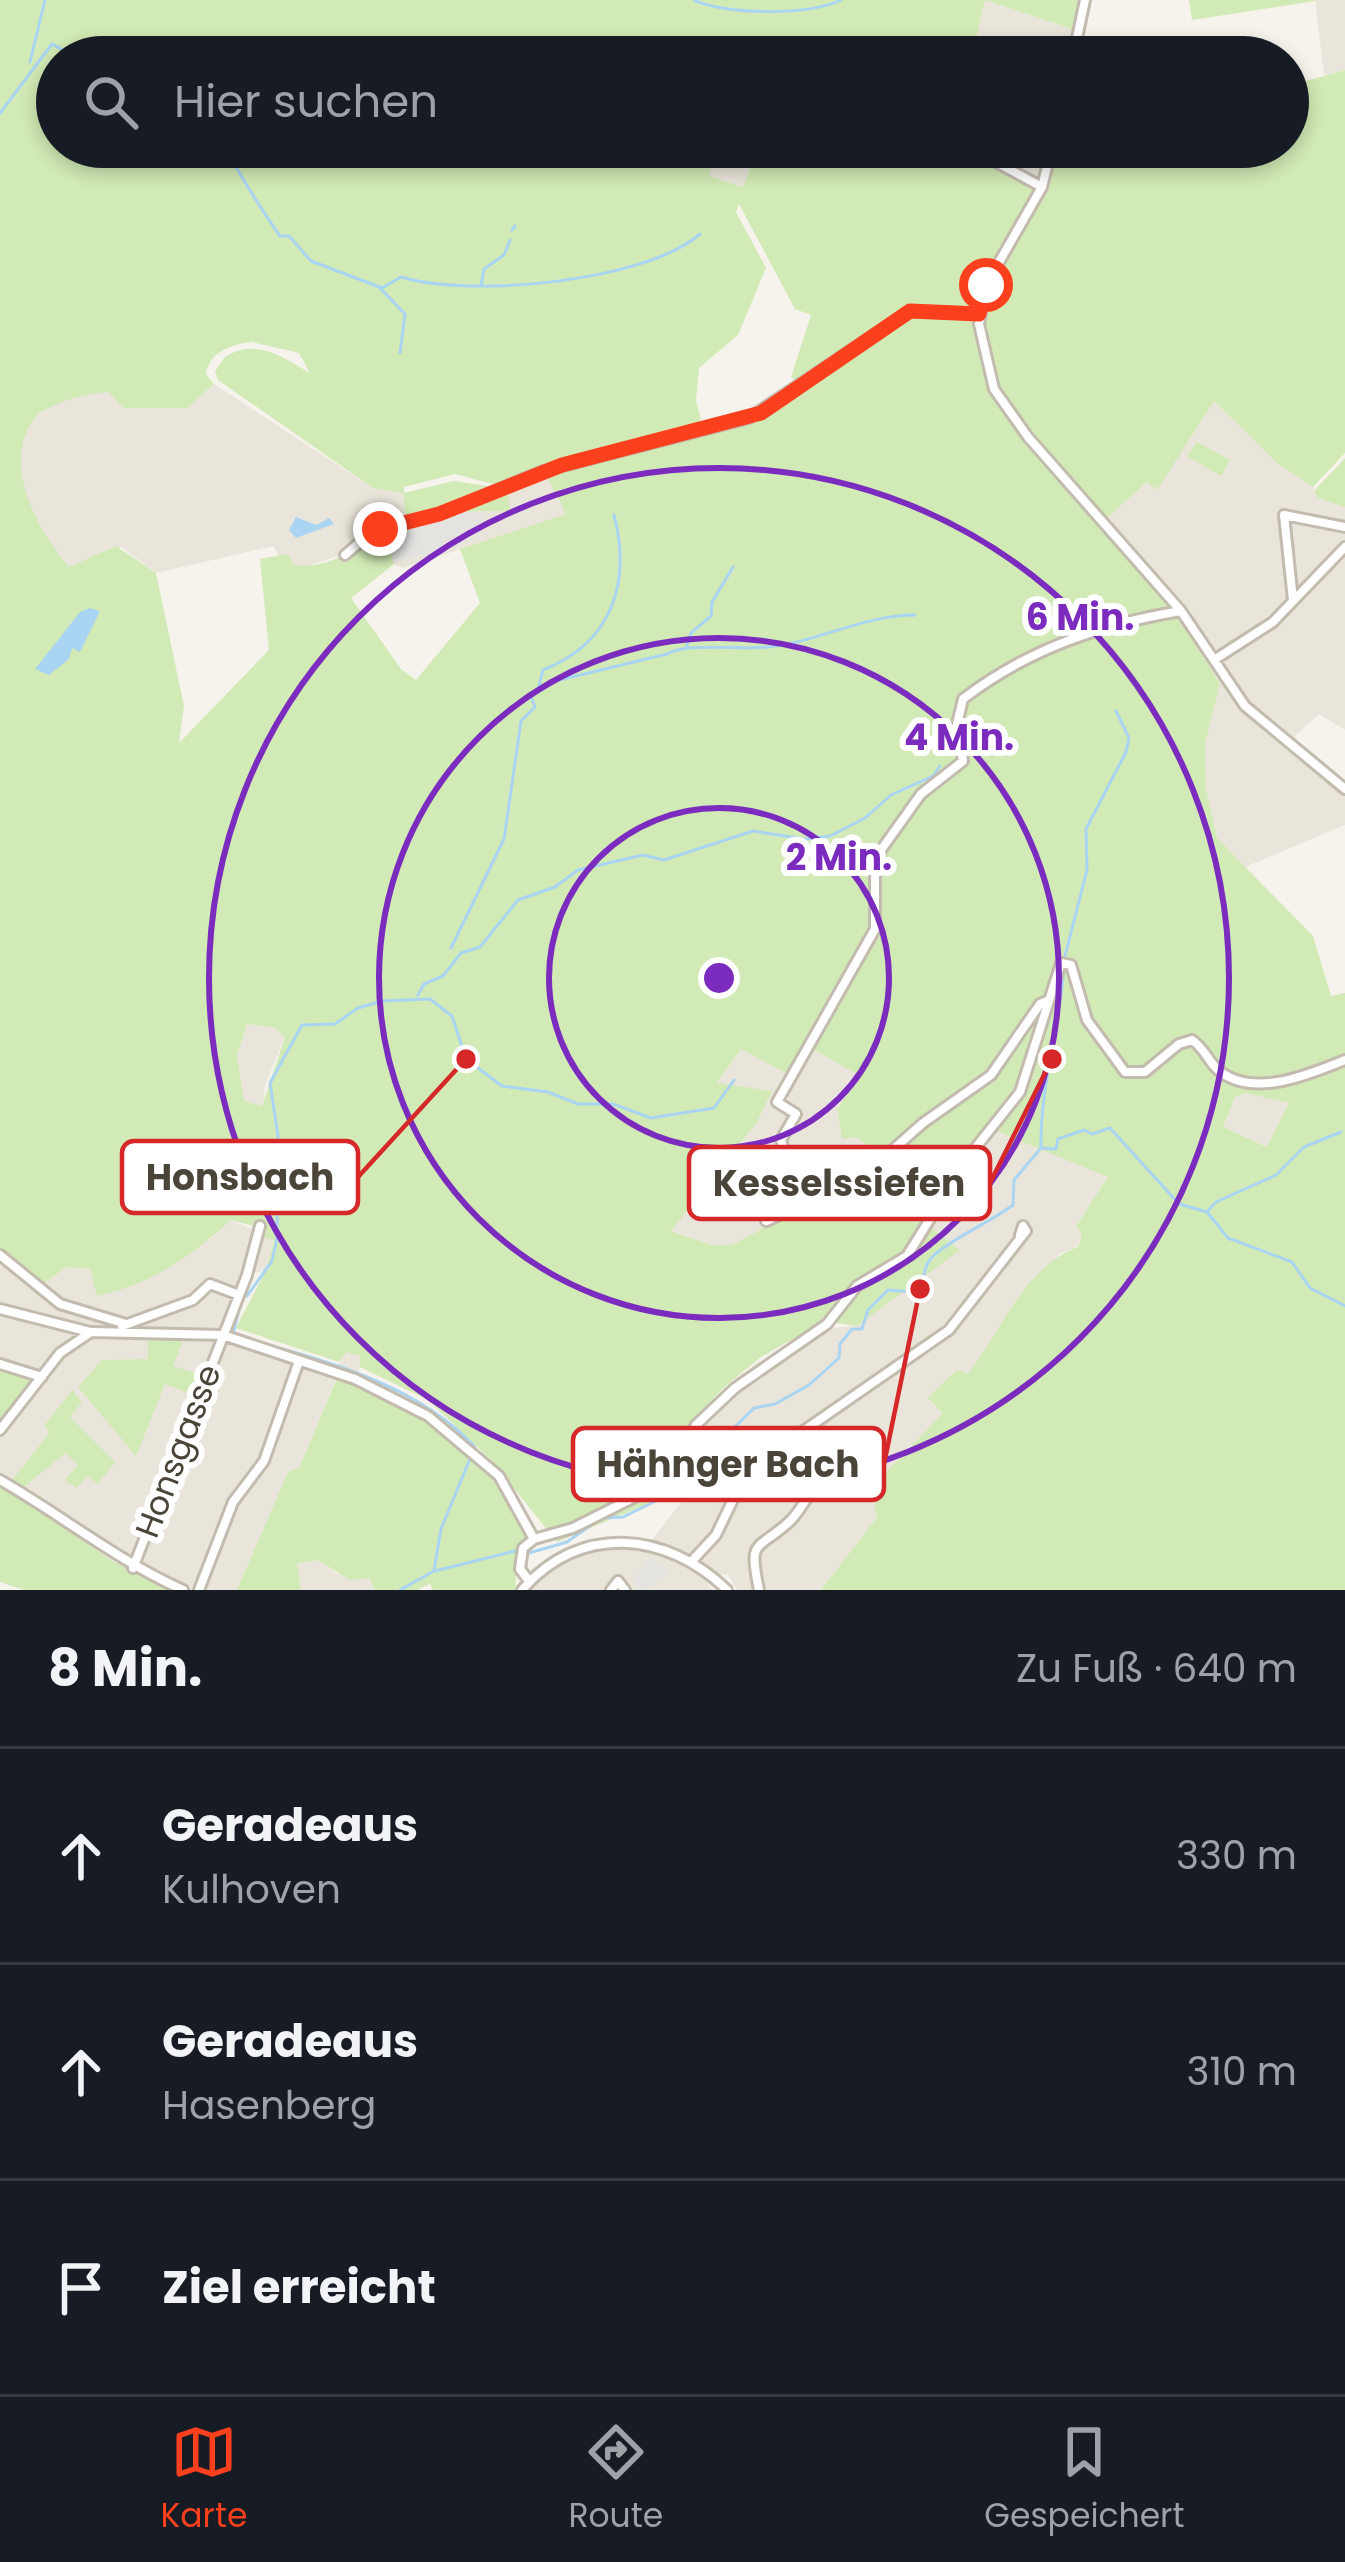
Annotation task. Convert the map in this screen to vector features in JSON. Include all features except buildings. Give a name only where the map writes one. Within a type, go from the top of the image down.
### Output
[{"type":"street","points":[[1077,36],[1085,0]]},
{"type":"street","points":[[1007,168],[1042,187]]},
{"type":"street","points":[[1047,168],[1042,187],[986,285],[979,314],[985,366],[1000,400],[1181,611],[1245,706],[1345,789]]},
{"type":"street","points":[[345,555],[374,530],[439,514],[562,465],[761,413],[910,311],[979,314]]},
{"type":"street","points":[[1294,602],[1284,515],[1345,527]]},
{"type":"street","points":[[1214,660],[1294,602],[1345,547]]},
{"type":"street","points":[[1049,1001],[1040,1004],[992,1075],[923,1123],[872,1168],[766,1221],[787,1161],[782,1140],[796,1114],[777,1102],[875,929],[875,871],[881,850],[921,794],[963,761],[957,724],[963,699],[1016,662],[1099,628],[1181,611]]},
{"type":"street","points":[[530,1581],[520,1569],[523,1548],[534,1538],[573,1528],[639,1495],[670,1472],[696,1425],[734,1388],[827,1324],[871,1275],[907,1256],[969,1156],[1021,1092],[1057,969],[1066,962],[1087,1020],[1120,1070],[1145,1072],[1178,1043],[1192,1040],[1220,1071],[1237,1079],[1295,1081],[1345,1060]]},
{"type":"street","name":"Honsgasse","points":[[133,1568],[239,1295],[260,1226]]},
{"type":"street","points":[[691,1562],[716,1535],[741,1484],[773,1452],[949,1330],[1020,1235]]},
{"type":"street","points":[[0,1255],[60,1304],[126,1324]]},
{"type":"street","points":[[109,1331],[193,1300],[210,1284],[239,1295]]},
{"type":"street","points":[[0,1309],[91,1332],[223,1335],[403,1400],[460,1439],[499,1476],[534,1538]]},
{"type":"street","points":[[0,1430],[60,1353],[91,1332]]},
{"type":"street","points":[[199,1590],[233,1502],[264,1461],[299,1361]]},
{"type":"street","points":[[0,1364],[41,1377]]},
{"type":"street","points":[[0,1480],[133,1568],[183,1590]]},
{"type":"street","points":[[759,1590],[752,1558],[756,1546],[788,1523],[812,1491]]},
{"type":"street","points":[[522,1590],[563,1554],[595,1543],[646,1544],[691,1562],[727,1590]]},
{"type":"street","points":[[614,1585],[625,1590]]},
{"type":"shaded area","points":[[985,0],[1078,31],[1077,36],[977,36]]},
{"type":"shaded area","points":[[1315,0],[1345,0],[1345,70],[1324,75]]},
{"type":"shaded area","points":[[711,168],[751,168],[744,187],[708,176]]},
{"type":"shaded area","points":[[1008,168],[1047,168],[1042,187]]},
{"type":"shaded area","points":[[214,384],[373,488],[404,493],[438,512],[509,511],[507,489],[547,476],[567,514],[403,568],[394,564],[390,540],[307,566],[293,565],[288,554],[278,556],[274,546],[156,573],[121,547],[69,568],[19,507],[4,467],[4,448],[24,423],[61,400],[109,392],[187,408]]},
{"type":"shaded area","points":[[1213,400],[1277,463],[1313,487],[1318,498],[1345,507],[1345,730],[1319,714],[1294,737],[1345,780],[1345,825],[1243,868],[1217,838],[1206,789],[1205,744],[1220,683],[1180,619],[1100,523],[1148,482],[1156,489]]},
{"type":"shaded area","points":[[488,512],[463,544],[393,563],[391,540],[378,535],[453,514]]},
{"type":"shaded area","points":[[247,1024],[275,1028],[285,1037],[265,1085],[263,1106],[244,1101],[237,1056]]},
{"type":"shaded area","points":[[809,1047],[861,1076],[837,1109],[842,1138],[856,1137],[879,1154],[790,1200],[761,1230],[732,1245],[712,1245],[670,1230],[757,1122],[716,1084],[741,1049]]},
{"type":"shaded area","points":[[1247,1093],[1290,1103],[1268,1147],[1223,1127],[1235,1096]]},
{"type":"shaded area","points":[[996,1131],[1109,1176],[1076,1225],[1082,1234],[1077,1247],[1061,1253],[1035,1281],[968,1375],[927,1398],[943,1413],[871,1488],[877,1517],[821,1590],[737,1590],[727,1574],[701,1575],[712,1590],[529,1590],[561,1560],[588,1547],[645,1549],[721,1451],[702,1430],[726,1403],[767,1364],[825,1329],[857,1325],[959,1249],[931,1229]]},
{"type":"shaded area","points":[[231,1220],[274,1239],[266,1270],[247,1275],[223,1335],[335,1371],[347,1351],[361,1356],[360,1367],[353,1384],[336,1379],[299,1468],[288,1473],[237,1590],[183,1590],[107,1554],[44,1504],[0,1480],[0,1430],[41,1378],[0,1364],[0,1251],[44,1283],[67,1267],[90,1269],[97,1295],[210,1239]]},
{"type":"shaded area","points":[[651,1557],[670,1573],[647,1590],[638,1590],[633,1577]]},
{"type":"shaded area","points":[[317,1560],[338,1574],[369,1578],[375,1590],[301,1590],[297,1564]]},
{"type":"green space","points":[[0,0],[985,0],[977,36],[36,36],[36,168],[711,168],[709,176],[743,187],[750,168],[1007,168],[1042,188],[1047,168],[1309,168],[1309,80],[1345,70],[1345,453],[1313,487],[1277,463],[1214,401],[1157,490],[1147,482],[1107,518],[1003,405],[1180,619],[1220,684],[1205,744],[1206,789],[1217,838],[1313,936],[1331,996],[1345,993],[1345,1590],[821,1590],[877,1517],[871,1488],[943,1413],[927,1398],[957,1370],[968,1374],[1028,1285],[1059,1256],[1078,1247],[1082,1234],[1076,1226],[1108,1177],[996,1131],[931,1228],[960,1250],[857,1326],[824,1321],[761,1357],[690,1424],[664,1497],[557,1542],[491,1460],[428,1400],[360,1367],[360,1356],[347,1352],[339,1362],[236,1328],[266,1270],[274,1240],[262,1237],[257,1227],[231,1220],[169,1267],[97,1296],[90,1269],[67,1267],[44,1283],[0,1251]],"holes":[[[739,204],[795,309],[811,315],[791,377],[806,387],[751,422],[704,433],[696,400],[699,368],[738,335],[766,268],[736,212]],[[252,342],[299,353],[310,373],[280,356],[248,349],[225,357],[215,371],[218,380],[373,488],[403,493],[406,519],[438,512],[510,511],[507,489],[454,481],[404,493],[404,487],[455,474],[496,485],[543,468],[566,514],[460,549],[480,603],[416,680],[401,669],[351,598],[394,564],[391,540],[368,536],[343,555],[316,565],[294,565],[288,554],[260,559],[269,650],[179,743],[184,706],[156,573],[116,546],[69,567],[33,511],[21,470],[22,450],[38,414],[81,396],[109,392],[123,408],[187,408],[214,384],[206,374],[212,360],[229,347]],[[247,1024],[275,1028],[285,1037],[262,1106],[244,1101],[237,1056]],[[809,1047],[860,1076],[837,1109],[842,1139],[856,1137],[878,1154],[790,1200],[760,1230],[732,1245],[712,1245],[671,1231],[757,1122],[772,1091],[717,1083],[741,1049],[790,1075]],[[1246,1093],[1289,1103],[1267,1147],[1223,1127],[1235,1097]]]},
{"type":"green space","points":[[985,0],[1085,0],[1078,31]]},
{"type":"green space","points":[[1189,0],[1315,0],[1315,1],[1192,20]]},
{"type":"green space","points":[[1197,442],[1230,460],[1221,476],[1187,456]]},
{"type":"green space","points":[[1345,458],[1345,507],[1318,498],[1314,491]]},
{"type":"green space","points":[[148,1338],[184,1338],[173,1366],[204,1376],[196,1396],[165,1384],[136,1456],[78,1387],[102,1360],[148,1359]]},
{"type":"green space","points":[[0,1366],[34,1377],[0,1427]]},
{"type":"green space","points":[[337,1378],[406,1406],[497,1477],[530,1537],[518,1549],[515,1590],[433,1590],[430,1584],[417,1590],[375,1590],[369,1578],[350,1580],[317,1560],[297,1564],[301,1590],[237,1590],[288,1472],[299,1468]]},
{"type":"green space","points":[[72,1390],[82,1402],[70,1417],[115,1462],[98,1484],[87,1476],[76,1488],[65,1480],[78,1465],[66,1453],[21,1489],[10,1483],[50,1432],[44,1426]]},
{"type":"green space","points":[[0,1483],[114,1562],[177,1590],[24,1590],[0,1582]]},
{"type":"water","points":[[296,517],[316,525],[329,518],[334,524],[296,538],[289,530]]},
{"type":"water","points":[[100,611],[80,652],[72,648],[69,659],[49,675],[35,669],[80,612]]},
{"type":"waterway","points":[[36,36],[45,0]]},
{"type":"waterway","points":[[694,0],[725,9],[767,12],[809,9],[841,0]]},
{"type":"waterway","points":[[30,62],[36,37]]},
{"type":"waterway","points":[[0,113],[36,65]]},
{"type":"waterway","points":[[238,168],[280,236],[289,236],[311,261],[382,288],[401,277],[469,286],[599,274],[640,264],[700,234]]},
{"type":"waterway","points":[[512,230],[515,226]]},
{"type":"waterway","points":[[481,286],[484,269],[504,255],[510,240]]},
{"type":"waterway","points":[[380,288],[405,314],[400,353]]},
{"type":"waterway","points":[[538,690],[543,670],[585,644],[611,608],[620,565],[614,515]]},
{"type":"waterway","points":[[686,648],[691,633],[711,616],[712,602],[733,567]]},
{"type":"waterway","points":[[451,948],[504,839],[521,721],[535,707],[531,696],[551,682],[676,650],[768,647],[878,619],[915,615]]},
{"type":"waterway","points":[[1065,956],[1087,870],[1086,829],[1129,738],[1116,711]]},
{"type":"waterway","points":[[418,995],[424,984],[443,976],[461,953],[480,947],[518,900],[555,887],[578,870],[643,855],[664,860],[753,831],[804,839],[830,836],[865,818],[891,795],[933,776],[940,766]]},
{"type":"waterway","points":[[1041,1148],[1043,1103],[1064,968]]},
{"type":"waterway","points":[[247,1296],[272,1261],[277,1239],[278,1136],[270,1083],[302,1025],[335,1024],[358,1008],[382,1001],[430,999],[452,1016],[466,1059],[502,1086],[548,1092],[578,1104],[613,1104],[651,1118],[714,1108],[734,1080]]},
{"type":"waterway","points":[[529,1553],[567,1542],[601,1518],[623,1517],[664,1497],[754,1408],[775,1404],[809,1385],[839,1358],[840,1344],[852,1329],[862,1329],[868,1310],[888,1290],[915,1292],[934,1255],[1013,1205],[1014,1180],[1041,1148],[1056,1149],[1058,1139],[1084,1130],[1092,1134],[1110,1128],[1179,1204],[1207,1212],[1228,1238],[1292,1262],[1310,1288],[1345,1306]]},
{"type":"waterway","points":[[1207,1212],[1216,1202],[1276,1175],[1304,1147],[1341,1132]]},
{"type":"waterway","points":[[240,1305],[233,1335],[394,1389],[451,1424],[475,1447]]},
{"type":"waterway","points":[[400,1590],[434,1571],[441,1529],[472,1454]]},
{"type":"waterway","points":[[435,1571],[515,1551]]},
{"type":"place","name":"Honsbach","points":[[466,1059]]},
{"type":"place","name":"Kesselssiefen","points":[[1052,1059]]},
{"type":"place","name":"Hähnger Bach","points":[[920,1289]]},
{"type":"route","points":[[380,529],[439,514],[562,465],[749,418],[910,311],[979,314],[986,285]]}]
